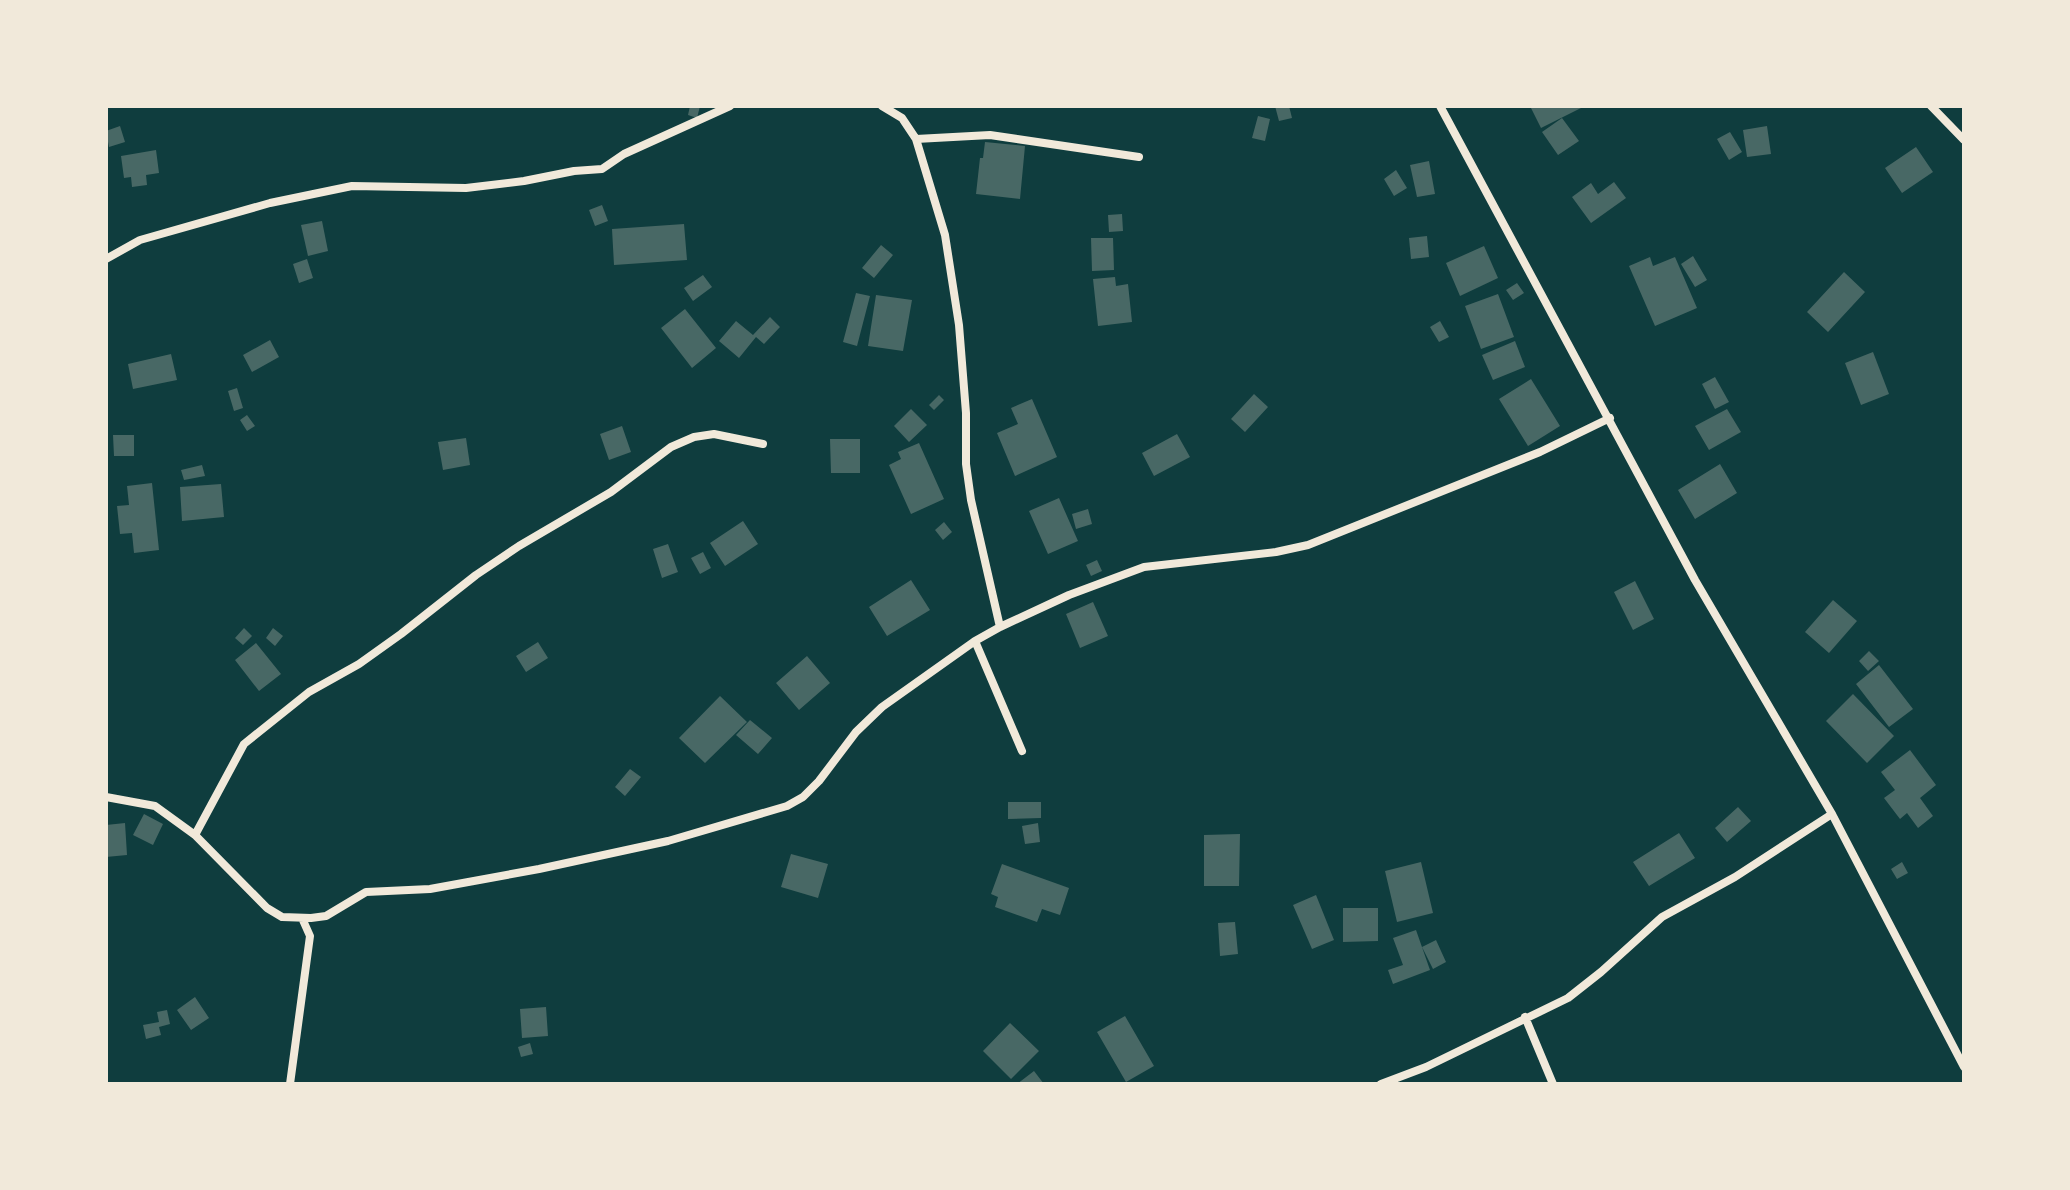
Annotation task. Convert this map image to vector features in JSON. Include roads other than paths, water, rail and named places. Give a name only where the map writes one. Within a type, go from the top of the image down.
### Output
[{"type":"street","points":[[106,259],[140,240],[270,203],[352,186],[466,188],[602,169],[624,154],[730,106]]},
{"type":"street","points":[[882,106],[902,118],[916,139],[945,235],[959,325],[966,413],[966,464],[971,500],[1000,627]]},
{"type":"street","points":[[1440,106],[1695,580],[1832,814],[1964,1067]]},
{"type":"street","points":[[1931,106],[1964,140]]},
{"type":"street","points":[[916,139],[990,135],[1139,157]]},
{"type":"street","points":[[106,797],[155,806],[195,835],[267,908],[282,917],[326,916],[366,892],[430,889],[668,841],[787,806],[803,797],[856,732],[882,707],[975,641],[1081,590],[1144,567],[1276,552],[1308,545],[1540,452],[1610,418]]},
{"type":"street","points":[[195,835],[244,744],[309,692],[359,664],[476,575],[611,492],[671,447],[694,437],[714,434],[763,444]]},
{"type":"street","points":[[975,641],[1022,751]]},
{"type":"street","points":[[1381,1084],[1426,1067],[1568,998],[1662,917],[1735,877],[1832,814]]},
{"type":"street","points":[[290,1084],[310,936],[302,918]]},
{"type":"street","points":[[1525,1017],[1553,1084]]}]
